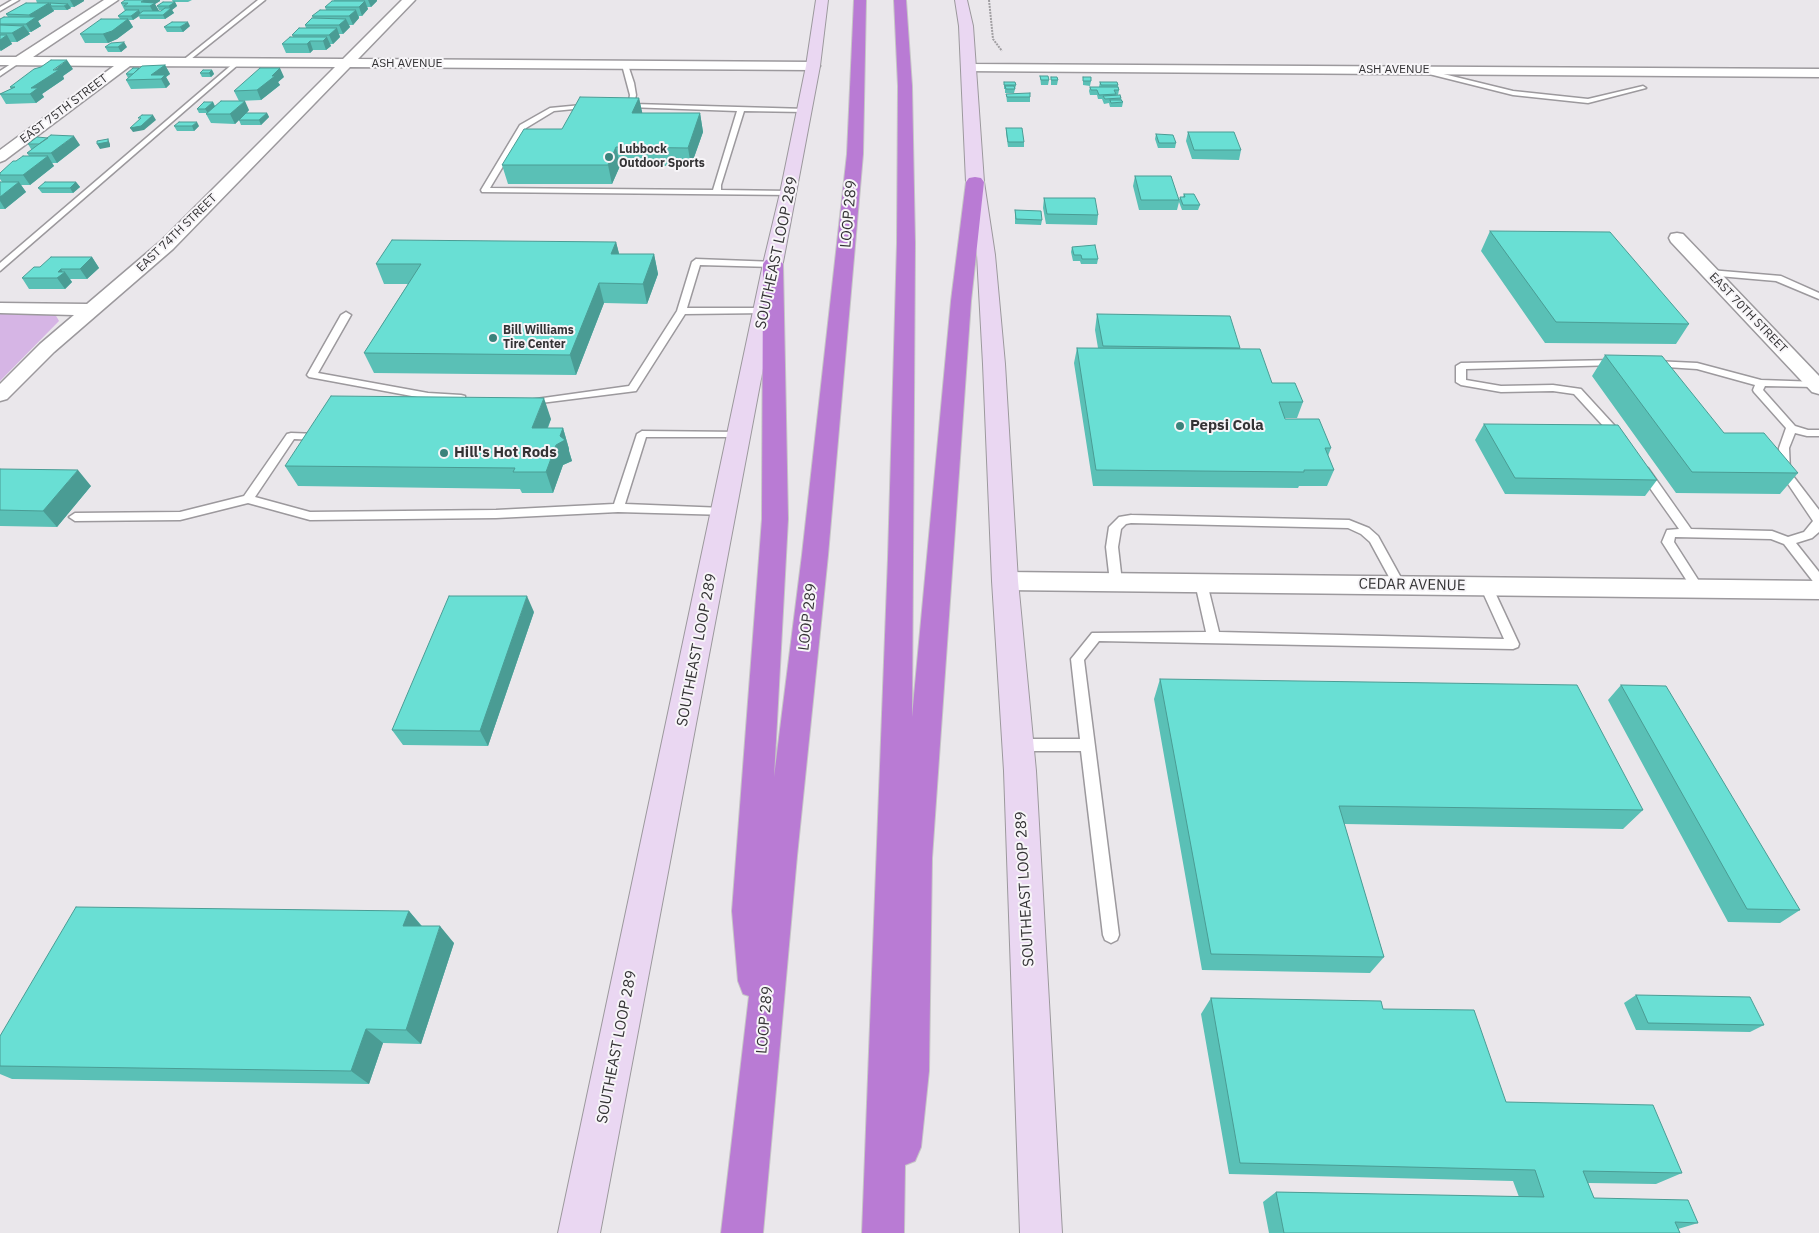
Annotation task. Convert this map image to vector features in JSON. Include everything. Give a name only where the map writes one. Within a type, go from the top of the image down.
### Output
[{"type":"highway","name":"LOOP 289","points":[[742,1233],[780,856],[815,555],[845,258],[855,145],[860,0]]},
{"type":"highway","points":[[883,1233],[901,558],[906,243],[905,86],[900,0]]},
{"type":"highway","points":[[892,1233],[910,1071],[916,848],[960,301],[975,182]]},
{"type":"highway","points":[[762,1047],[749,911],[775,519],[773,264]]},
{"type":"main road","name":"SOUTHEAST LOOP 289","points":[[579,1233],[789,192],[813,66],[822,0]]},
{"type":"main road","points":[[961,0],[966,26]]},
{"type":"main road","points":[[966,26],[968,0]]},
{"type":"main road","name":"SOUTHEAST LOOP 289","points":[[966,26],[975,182],[986,255],[1005,581],[1017,745],[1041,1233]]},
{"type":"street","points":[[19,62],[112,0]]},
{"type":"street","name":"EAST 74TH STREET","points":[[0,395],[47,348],[167,245],[409,0]]},
{"type":"street","name":"ASH AVENUE","points":[[0,61],[813,66]]},
{"type":"street","name":"EAST 75TH STREET","points":[[0,157],[128,62]]},
{"type":"street","name":"ASH AVENUE","points":[[969,68],[1819,73]]},
{"type":"street","name":"EAST 70TH STREET","points":[[1677,238],[1817,386]]},
{"type":"street","points":[[0,308],[93,310]]},
{"type":"street","name":"CEDAR AVENUE","points":[[1005,581],[1819,590]]},
{"type":"lane","points":[[0,9],[16,0]]},
{"type":"lane","points":[[184,62],[262,0]]},
{"type":"lane","points":[[0,74],[19,62]]},
{"type":"lane","points":[[0,268],[237,63]]},
{"type":"lane","points":[[625,65],[633,96],[630,106]]},
{"type":"lane","points":[[1423,71],[1513,93],[1588,101],[1643,88]]},
{"type":"lane","points":[[603,106],[552,109],[523,127],[485,190],[789,192]]},
{"type":"lane","points":[[621,106],[805,110]]},
{"type":"lane","points":[[717,192],[717,185],[741,109]]},
{"type":"lane","points":[[520,402],[529,403],[632,389],[682,311],[696,262],[773,264]]},
{"type":"lane","points":[[1710,273],[1778,278],[1819,296]]},
{"type":"lane","points":[[682,311],[765,311]]},
{"type":"lane","points":[[346,315],[312,375],[428,396],[474,399]]},
{"type":"lane","points":[[1627,447],[1616,431],[1576,390],[1552,388],[1501,389],[1461,382],[1461,366],[1635,364],[1697,366],[1762,384],[1817,386]]},
{"type":"lane","points":[[1762,384],[1758,390],[1791,428],[1807,433],[1819,434]]},
{"type":"lane","points":[[1788,541],[1808,535],[1815,529],[1819,521],[1812,508],[1785,472],[1784,448],[1791,428]]},
{"type":"lane","points":[[618,508],[642,434],[739,434]]},
{"type":"lane","points":[[248,499],[291,436],[318,437]]},
{"type":"lane","points":[[1638,463],[1688,534]]},
{"type":"lane","points":[[75,517],[180,516],[248,499],[310,516],[496,514],[618,508],[724,512]]},
{"type":"lane","points":[[1116,582],[1112,547],[1115,527],[1123,520],[1131,519],[1349,524],[1365,531],[1374,539],[1399,585]]},
{"type":"lane","points":[[1698,589],[1668,542],[1671,533],[1772,535],[1788,541],[1819,581]]},
{"type":"lane","points":[[1201,583],[1214,637]]},
{"type":"lane","points":[[1111,935],[1077,660],[1096,636],[1514,644],[1486,586]]},
{"type":"lane","points":[[1017,745],[1087,745]]},
{"type":"path","points":[[989,0],[993,39],[1013,68]]},
{"type":"shaded area","points":[[0,313],[55,314],[59,321],[0,381]]},
{"type":"building","points":[[125,0],[144,0],[141,2],[155,3],[150,6],[124,6],[128,3],[121,3]]},
{"type":"building","points":[[332,1],[365,1],[359,7],[325,7]]},
{"type":"building","points":[[163,2],[175,2],[169,6],[157,6]]},
{"type":"building","points":[[26,3],[49,3],[29,15],[6,14]]},
{"type":"building","points":[[50,3],[68,4],[64,6],[51,6]]},
{"type":"building","points":[[165,8],[171,8],[163,15],[138,15],[143,11],[161,11]]},
{"type":"building","points":[[126,10],[139,10],[131,16],[118,16]]},
{"type":"building","points":[[320,10],[356,10],[349,16],[312,16]]},
{"type":"building","points":[[4,17],[36,17],[26,24],[0,24],[0,19]]},
{"type":"building","points":[[312,18],[346,19],[339,25],[305,25]]},
{"type":"building","points":[[101,19],[128,19],[112,31],[103,34],[80,34]]},
{"type":"building","points":[[172,22],[188,22],[180,27],[164,27]]},
{"type":"building","points":[[0,25],[24,26],[12,33],[0,33]]},
{"type":"building","points":[[299,28],[337,28],[329,35],[292,35]]},
{"type":"building","points":[[0,35],[7,35],[0,40]]},
{"type":"building","points":[[290,37],[327,37],[323,41],[310,41],[307,44],[282,44]]},
{"type":"building","points":[[124,42],[118,47],[105,47],[111,43]]},
{"type":"building","points":[[51,60],[67,60],[53,70],[59,70],[31,88],[38,88],[30,94],[0,94],[15,87],[10,87],[34,69],[41,67]]},
{"type":"building","points":[[165,65],[151,75],[165,75],[161,79],[126,80],[142,66]]},
{"type":"building","points":[[133,68],[139,68],[133,74],[126,74]]},
{"type":"building","points":[[260,68],[280,68],[272,76],[275,76],[257,90],[234,91]]},
{"type":"building","points":[[203,70],[212,70],[209,73],[200,73]]},
{"type":"building","points":[[1040,76],[1048,76],[1049,80],[1041,80]]},
{"type":"building","points":[[1051,77],[1057,77],[1058,80],[1051,80]]},
{"type":"building","points":[[1083,77],[1091,77],[1091,81],[1083,81]]},
{"type":"building","points":[[1004,82],[1015,82],[1016,85],[1004,85]]},
{"type":"building","points":[[1100,82],[1117,82],[1118,85],[1101,85]]},
{"type":"building","points":[[1005,86],[1014,86],[1015,89],[1006,89]]},
{"type":"building","points":[[1090,87],[1118,87],[1119,90],[1114,90],[1116,94],[1099,95],[1097,90],[1091,90]]},
{"type":"building","points":[[1030,93],[1030,97],[1007,97],[1006,94]]},
{"type":"building","points":[[1120,95],[1121,98],[1105,99],[1103,96]]},
{"type":"building","points":[[580,97],[639,98],[632,113],[700,113],[688,148],[616,147],[608,165],[502,165],[524,129],[562,129]]},
{"type":"building","points":[[1110,100],[1121,100],[1123,102],[1111,103]]},
{"type":"building","points":[[221,101],[245,101],[230,114],[206,114]]},
{"type":"building","points":[[204,102],[213,102],[205,109],[197,109]]},
{"type":"building","points":[[246,113],[267,113],[259,120],[239,120]]},
{"type":"building","points":[[142,115],[153,115],[141,126],[130,128],[141,118],[138,118]]},
{"type":"building","points":[[179,122],[197,122],[192,126],[174,126]]},
{"type":"building","points":[[1006,128],[1022,128],[1024,142],[1008,142]]},
{"type":"building","points":[[1188,132],[1234,132],[1241,150],[1194,150]]},
{"type":"building","points":[[1156,134],[1173,135],[1176,143],[1159,143]]},
{"type":"building","points":[[51,135],[74,136],[51,153],[27,153]]},
{"type":"building","points":[[37,137],[48,138],[39,144],[28,144]]},
{"type":"building","points":[[108,139],[108,142],[97,144],[97,141]]},
{"type":"building","points":[[23,156],[48,156],[23,175],[0,175],[13,161]]},
{"type":"building","points":[[1135,176],[1171,176],[1179,200],[1141,200]]},
{"type":"building","points":[[0,182],[19,182],[0,197]]},
{"type":"building","points":[[45,182],[76,182],[70,188],[38,188]]},
{"type":"building","points":[[1184,194],[1194,194],[1200,205],[1183,205],[1180,197],[1185,197]]},
{"type":"building","points":[[1044,198],[1095,198],[1098,215],[1047,214]]},
{"type":"building","points":[[1015,210],[1041,211],[1042,220],[1016,219]]},
{"type":"building","points":[[1490,231],[1610,232],[1689,324],[1556,322]]},
{"type":"building","name":"Bill Williams Tire Center","points":[[392,240],[616,242],[611,254],[654,254],[643,284],[599,283],[570,355],[364,353],[421,264],[376,264]]},
{"type":"building","points":[[1095,245],[1098,259],[1082,259],[1081,255],[1074,255],[1072,247]]},
{"type":"building","points":[[51,257],[92,257],[80,269],[61,269],[58,272],[65,272],[57,278],[22,278],[34,267],[40,267]]},
{"type":"building","points":[[1097,314],[1230,316],[1240,348],[1103,346]]},
{"type":"building","name":"Pepsi Cola","points":[[1077,348],[1260,349],[1272,383],[1295,383],[1303,402],[1279,402],[1285,419],[1319,419],[1331,448],[1325,448],[1334,470],[1304,470],[1304,472],[1096,470]]},
{"type":"building","points":[[1605,355],[1662,356],[1724,433],[1764,433],[1798,473],[1692,472]]},
{"type":"building","name":"Hill's Hot Rods","points":[[331,396],[544,398],[532,428],[563,428],[560,436],[565,440],[556,445],[546,472],[513,472],[515,468],[285,466]]},
{"type":"building","points":[[1484,424],[1618,425],[1657,480],[1515,478]]},
{"type":"building","points":[[0,469],[78,470],[43,511],[0,510]]},
{"type":"building","points":[[449,596],[527,596],[480,731],[392,730]]},
{"type":"building","points":[[1160,679],[1577,685],[1643,810],[1339,806],[1384,957],[1211,954]]},
{"type":"building","points":[[1621,685],[1666,686],[1800,910],[1747,909]]},
{"type":"building","points":[[76,907],[409,911],[403,926],[440,926],[406,1030],[366,1029],[351,1071],[0,1066],[0,1036]]},
{"type":"building","points":[[1636,995],[1750,997],[1764,1025],[1648,1023]]},
{"type":"building","points":[[1211,998],[1381,1001],[1383,1009],[1474,1010],[1506,1102],[1653,1105],[1682,1173],[1583,1171],[1594,1198],[1688,1200],[1698,1223],[1675,1222],[1680,1233],[1284,1233],[1276,1192],[1544,1197],[1535,1170],[1240,1163]]},
{"type":"place","name":"Lubbock Outdoor Sports","points":[[609,157]]},
{"type":"place","name":"Bill Williams Tire Center","points":[[493,338]]},
{"type":"place","name":"Pepsi Cola","points":[[1180,426]]},
{"type":"place","name":"Hill's Hot Rods","points":[[444,453]]}]
